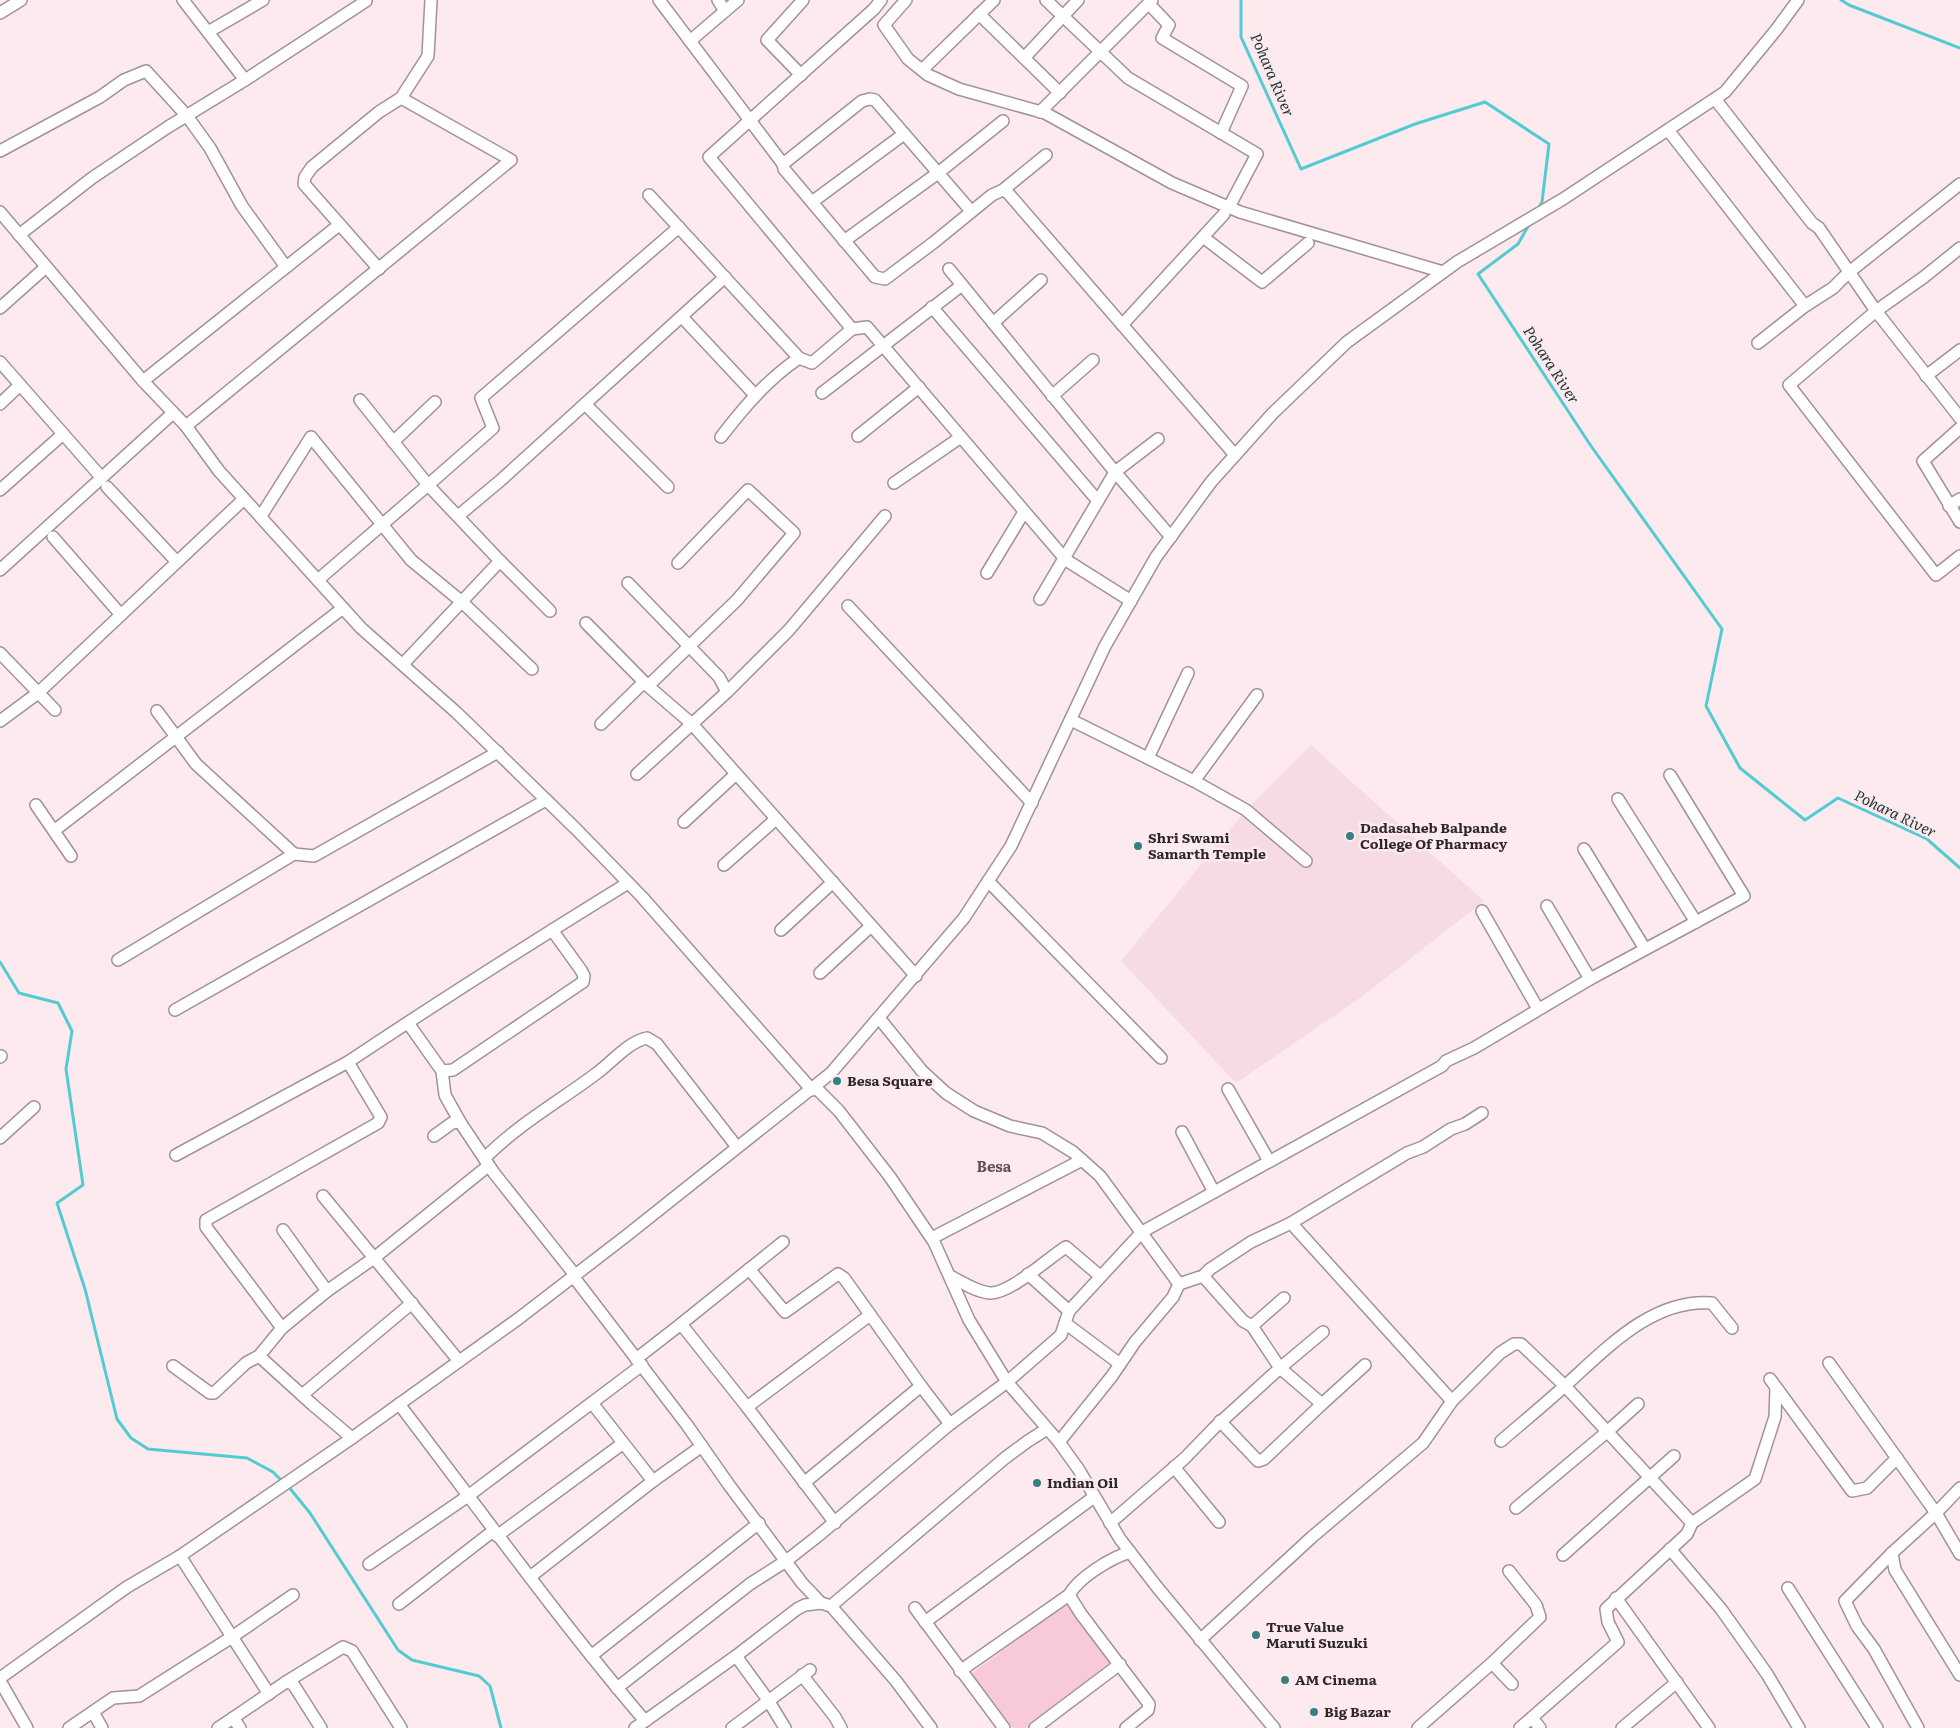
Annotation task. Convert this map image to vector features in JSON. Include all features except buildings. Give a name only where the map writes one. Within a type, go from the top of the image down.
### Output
[{"type":"street","points":[[3,7],[21,0]]},
{"type":"street","points":[[183,0],[245,80]]},
{"type":"street","points":[[208,32],[263,0]]},
{"type":"street","points":[[19,235],[92,178],[369,0]]},
{"type":"street","points":[[379,269],[304,184],[304,177],[312,167],[380,112],[401,98],[428,56],[431,0]]},
{"type":"street","points":[[658,0],[750,120],[784,168],[875,277],[885,279],[1046,155]]},
{"type":"street","points":[[718,0],[725,11]]},
{"type":"street","points":[[690,41],[738,0]]},
{"type":"street","points":[[801,75],[767,40],[803,0]]},
{"type":"street","points":[[884,25],[906,0]]},
{"type":"street","points":[[922,70],[994,0]]},
{"type":"street","points":[[1046,0],[1128,78],[1257,154],[1226,210],[1122,325]]},
{"type":"street","points":[[1024,58],[1078,0]]},
{"type":"street","points":[[27,1728],[0,1679],[127,1587],[180,1556],[352,1438],[459,1361],[574,1276],[814,1089],[831,1073],[964,918],[1011,846],[1104,646],[1156,558],[1211,482],[1235,455],[1273,413],[1347,342],[1457,262],[1563,199],[1725,92],[1798,0]]},
{"type":"street","points":[[1040,112],[1150,2],[1169,26],[1162,38],[1242,86],[1221,133]]},
{"type":"street","points":[[852,329],[709,157],[878,5],[884,25],[908,59],[928,75],[959,89],[1040,112],[1226,210],[1443,272]]},
{"type":"street","points":[[979,14],[1060,93]]},
{"type":"street","points":[[0,151],[100,96],[124,80],[146,71],[187,116],[210,148],[242,206],[286,267]]},
{"type":"street","points":[[186,426],[511,160],[401,98]]},
{"type":"street","points":[[1715,99],[1812,223],[1819,228],[1848,273],[1876,311],[1960,418]]},
{"type":"street","points":[[783,164],[862,101],[875,100],[971,211]]},
{"type":"street","points":[[844,240],[938,172],[1002,121]]},
{"type":"street","points":[[1668,130],[1805,306]]},
{"type":"street","points":[[812,202],[904,134]]},
{"type":"street","points":[[1758,343],[1805,306],[1833,288],[1848,273],[1960,184]]},
{"type":"street","points":[[1003,190],[1008,193],[1235,455]]},
{"type":"street","points":[[649,195],[800,358],[812,363],[852,329],[867,327],[1064,558],[1131,601]]},
{"type":"street","points":[[0,212],[143,381],[186,426],[219,471],[343,608],[374,640],[403,664],[498,752],[628,883],[814,1089],[839,1111],[890,1177],[932,1238],[969,1320],[1007,1382],[1059,1442],[1130,1552],[1200,1640],[1274,1728]]},
{"type":"street","points":[[143,381],[339,225]]},
{"type":"street","points":[[319,580],[493,428],[481,398],[679,227]]},
{"type":"street","points":[[1203,237],[1262,282],[1308,243]]},
{"type":"street","points":[[1960,248],[1924,277],[1876,311],[1789,385],[1936,575],[1960,556]]},
{"type":"street","points":[[0,308],[46,267]]},
{"type":"street","points":[[949,269],[1052,396],[1171,537]]},
{"type":"street","points":[[458,516],[501,480],[725,278]]},
{"type":"street","points":[[993,323],[1041,280]]},
{"type":"street","points":[[822,393],[962,285]]},
{"type":"street","points":[[932,307],[1098,501]]},
{"type":"street","points":[[682,316],[756,396]]},
{"type":"street","points":[[1926,376],[1960,350]]},
{"type":"street","points":[[721,437],[780,371],[800,358]]},
{"type":"street","points":[[1052,396],[1093,360]]},
{"type":"street","points":[[0,362],[104,482],[177,562]]},
{"type":"street","points":[[0,404],[20,385]]},
{"type":"street","points":[[858,436],[919,387]]},
{"type":"street","points":[[360,400],[428,485],[500,561],[550,610]]},
{"type":"street","points":[[393,442],[435,402]]},
{"type":"street","points":[[585,404],[668,487]]},
{"type":"street","points":[[0,570],[104,482],[173,412]]},
{"type":"street","points":[[1960,428],[1923,461],[1960,522]]},
{"type":"street","points":[[0,490],[63,434]]},
{"type":"street","points":[[261,516],[311,437],[411,560],[462,602],[532,669]]},
{"type":"street","points":[[894,483],[961,437]]},
{"type":"street","points":[[1040,599],[1115,472],[1158,439]]},
{"type":"street","points":[[601,724],[690,646],[737,600],[794,532],[748,490],[678,563]]},
{"type":"street","points":[[0,721],[38,693],[244,499]]},
{"type":"street","points":[[1949,506],[1960,500]]},
{"type":"street","points":[[986,573],[1024,512]]},
{"type":"street","points":[[637,774],[727,692],[790,630],[885,516]]},
{"type":"street","points":[[53,537],[121,614]]},
{"type":"street","points":[[403,664],[500,561]]},
{"type":"street","points":[[628,583],[719,677],[727,692]]},
{"type":"street","points":[[848,606],[1032,803]]},
{"type":"street","points":[[55,830],[343,608]]},
{"type":"street","points":[[586,623],[646,684],[692,724],[916,976]]},
{"type":"street","points":[[0,653],[55,710]]},
{"type":"street","points":[[1148,758],[1188,673]]},
{"type":"street","points":[[1194,781],[1257,695]]},
{"type":"street","points":[[157,711],[196,764],[294,854]]},
{"type":"street","points":[[1070,720],[1194,781],[1246,810],[1306,861]]},
{"type":"street","points":[[118,960],[294,854],[314,856],[498,752]]},
{"type":"street","points":[[684,822],[736,774]]},
{"type":"street","points":[[617,1688],[750,1584],[786,1561],[835,1523],[950,1424],[1007,1382],[1061,1335],[1069,1311],[1142,1232],[1442,1066],[1446,1061],[1474,1048],[1590,979],[1744,896],[1670,775]]},
{"type":"street","points":[[1618,799],[1696,922]]},
{"type":"street","points":[[175,1010],[546,800]]},
{"type":"street","points":[[36,805],[55,830],[71,856]]},
{"type":"street","points":[[724,865],[776,819]]},
{"type":"street","points":[[1584,849],[1645,949]]},
{"type":"street","points":[[988,881],[1161,1058]]},
{"type":"street","points":[[781,930],[833,882]]},
{"type":"street","points":[[176,1155],[348,1062],[628,883]]},
{"type":"street","points":[[1547,906],[1590,979]]},
{"type":"street","points":[[1482,911],[1538,1010]]},
{"type":"street","points":[[820,972],[871,926]]},
{"type":"street","points":[[442,1071],[453,1070],[584,982],[581,970],[552,930]]},
{"type":"street","points":[[879,1018],[922,1071],[946,1093],[974,1111],[1010,1126],[1042,1133],[1082,1160],[1100,1176],[1179,1284]]},
{"type":"street","points":[[408,1022],[442,1071],[445,1095],[460,1122],[487,1162],[702,1446],[802,1583],[826,1605],[896,1681],[931,1728]]},
{"type":"street","points":[[173,1366],[210,1394],[214,1393],[246,1363],[260,1356],[282,1328],[327,1291],[374,1258],[487,1162],[503,1141],[635,1043],[647,1038],[657,1044],[738,1147]]},
{"type":"street","points":[[282,1328],[206,1227],[206,1220],[378,1123],[381,1117],[348,1062]]},
{"type":"street","points":[[1228,1088],[1269,1161]]},
{"type":"street","points":[[0,1138],[34,1107]]},
{"type":"street","points":[[1059,1442],[1135,1342],[1172,1297],[1179,1284],[1204,1276],[1210,1269],[1251,1242],[1291,1223],[1407,1153],[1423,1147],[1451,1129],[1464,1124],[1482,1113]]},
{"type":"street","points":[[434,1136],[452,1123],[460,1122]]},
{"type":"street","points":[[1182,1132],[1214,1192]]},
{"type":"street","points":[[932,1238],[1082,1160]]},
{"type":"street","points":[[323,1196],[459,1361]]},
{"type":"street","points":[[1291,1223],[1452,1401]]},
{"type":"street","points":[[283,1230],[327,1291]]},
{"type":"street","points":[[369,1564],[468,1496],[592,1403],[681,1324],[783,1242]]},
{"type":"street","points":[[950,1276],[980,1291],[992,1294],[1009,1287],[1066,1247],[1100,1276]]},
{"type":"street","points":[[749,1269],[785,1312],[838,1274],[844,1278],[950,1424]]},
{"type":"street","points":[[1028,1274],[1069,1311]]},
{"type":"street","points":[[1204,1276],[1242,1321],[1252,1326],[1280,1368],[1322,1404]]},
{"type":"street","points":[[1252,1326],[1284,1298]]},
{"type":"street","points":[[1501,1441],[1617,1339],[1674,1307],[1699,1302],[1712,1303],[1732,1328]]},
{"type":"street","points":[[302,1395],[412,1304]]},
{"type":"street","points":[[747,1407],[870,1315]]},
{"type":"street","points":[[1065,1323],[1120,1364]]},
{"type":"street","points":[[681,1324],[835,1523]]},
{"type":"street","points":[[1110,1523],[1174,1467],[1280,1368],[1323,1332]]},
{"type":"street","points":[[1200,1640],[1312,1537],[1423,1443],[1452,1401],[1500,1353],[1514,1344],[1521,1344],[1565,1386],[1692,1523]]},
{"type":"street","points":[[260,1356],[352,1438]]},
{"type":"street","points":[[1829,1364],[1936,1513],[1960,1554]]},
{"type":"street","points":[[1220,1422],[1258,1461],[1264,1460],[1365,1365]]},
{"type":"street","points":[[1520,1728],[1618,1642],[1608,1622],[1606,1609],[1616,1598],[1687,1534],[1692,1523],[1755,1479],[1775,1417],[1773,1384],[1852,1491],[1867,1488],[1896,1458]]},
{"type":"street","points":[[804,1483],[921,1386]]},
{"type":"street","points":[[592,1403],[622,1444],[653,1481]]},
{"type":"street","points":[[399,1404],[495,1534],[645,1721]]},
{"type":"street","points":[[1516,1508],[1638,1404]]},
{"type":"street","points":[[635,1728],[736,1656],[797,1609],[804,1605],[826,1605],[1004,1458],[1047,1429]]},
{"type":"street","points":[[399,1604],[622,1444]]},
{"type":"street","points":[[530,1577],[653,1481],[702,1446]]},
{"type":"street","points":[[1563,1555],[1674,1456]]},
{"type":"street","points":[[1174,1467],[1219,1522]]},
{"type":"street","points":[[1918,1728],[1874,1649],[1857,1626],[1845,1601],[1960,1488]]},
{"type":"street","points":[[925,1622],[1094,1497]]},
{"type":"street","points":[[591,1656],[759,1523]]},
{"type":"street","points":[[1670,1549],[1721,1609],[1767,1674],[1800,1728]]},
{"type":"street","points":[[960,1671],[1070,1594],[1073,1587],[1101,1566],[1118,1556],[1130,1552]]},
{"type":"street","points":[[1892,1553],[1896,1570],[1960,1675]]},
{"type":"street","points":[[180,1556],[269,1694]]},
{"type":"street","points":[[1418,1728],[1492,1663],[1540,1617],[1536,1605],[1509,1571]]},
{"type":"street","points":[[1788,1588],[1877,1728]]},
{"type":"street","points":[[1070,1594],[1081,1614],[1149,1704],[1148,1710],[1126,1728]]},
{"type":"street","points":[[69,1728],[113,1698],[139,1696],[232,1637],[293,1595]]},
{"type":"street","points":[[1616,1598],[1709,1728]]},
{"type":"street","points":[[915,1608],[1004,1728]]},
{"type":"street","points":[[218,1728],[236,1723],[269,1694],[343,1647],[352,1651],[401,1728]]},
{"type":"street","points":[[736,1656],[768,1700],[785,1728]]},
{"type":"street","points":[[1492,1663],[1512,1684]]},
{"type":"street","points":[[1035,1728],[1120,1664]]},
{"type":"street","points":[[732,1728],[806,1672],[840,1728]]},
{"type":"street","points":[[286,1682],[293,1684],[320,1728]]},
{"type":"street","points":[[1622,1728],[1676,1682]]},
{"type":"street","points":[[93,1712],[102,1728]]},
{"type":"street","points":[[1532,1718],[1540,1728]]},
{"type":"shaded area","points":[[1311,745],[1484,901],[1360,998],[1236,1083],[1121,961],[1246,810]]},
{"type":"shaded area","points":[[1067,1603],[1111,1665],[1026,1728],[1013,1728],[972,1673]]},
{"type":"waterway","name":"Pohara River","points":[[1241,0],[1241,37],[1301,169],[1415,124],[1485,102],[1549,144],[1542,202],[1538,209]]},
{"type":"waterway","points":[[1841,0],[1849,5],[1960,48]]},
{"type":"waterway","name":"Pohara River","points":[[1530,223],[1518,244],[1478,274],[1591,446],[1722,629],[1706,706],[1740,768],[1805,820],[1838,798],[1927,839],[1960,868]]},
{"type":"waterway","points":[[0,962],[19,993],[58,1003],[72,1031],[66,1069],[83,1185],[57,1203],[85,1289],[117,1419],[131,1438],[148,1449],[247,1458],[273,1472],[283,1482]]},
{"type":"waterway","points":[[288,1486],[310,1513],[398,1650],[412,1660],[479,1676],[490,1686],[501,1728]]},
{"type":"place","name":"Dadasaheb Balpande College Of Pharmacy","points":[[1350,836]]},
{"type":"place","name":"Shri Swami Samarth Temple","points":[[1138,846]]},
{"type":"place","name":"Besa Square","points":[[837,1081]]},
{"type":"place","name":"Indian Oil","points":[[1037,1483]]},
{"type":"place","name":"True Value Maruti Suzuki","points":[[1256,1635]]},
{"type":"place","name":"AM Cinema","points":[[1285,1680]]},
{"type":"place","name":"Big Bazar","points":[[1314,1712]]},
{"type":"district","name":"Besa","points":[[994,1167]]}]
